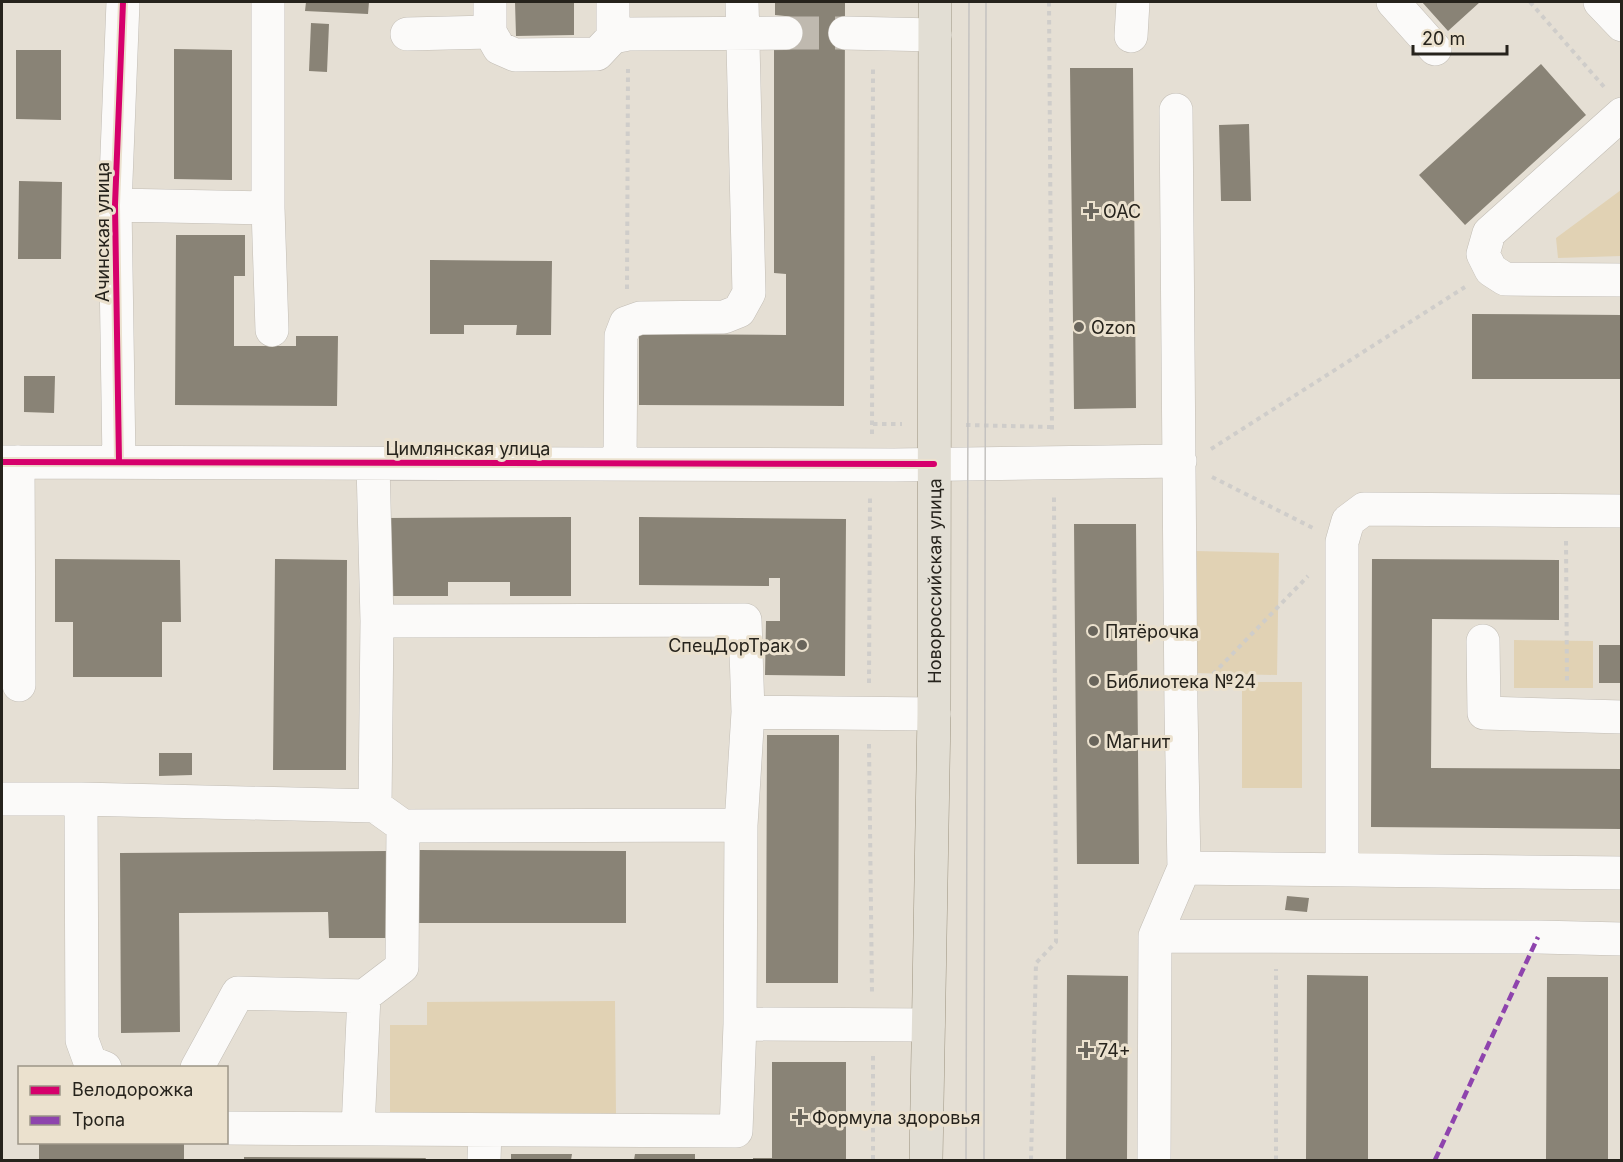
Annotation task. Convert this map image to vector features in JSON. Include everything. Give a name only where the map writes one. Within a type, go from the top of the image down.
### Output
[{"type":"main road","name":"Новороссийская улица","points":[[926,1161],[934,714],[935,2]]},
{"type":"street","name":"Ачинская улица","points":[[119,462],[115,206],[123,2]]},
{"type":"street","points":[[268,2],[268,208],[272,330]]},
{"type":"street","points":[[613,2],[621,36]]},
{"type":"street","points":[[620,464],[621,336],[626,323],[640,318],[724,316],[739,311],[749,293],[742,2]]},
{"type":"street","points":[[1131,36],[1133,2]]},
{"type":"street","points":[[1393,2],[1435,49]]},
{"type":"street","points":[[407,34],[490,17],[499,48],[515,55],[597,54],[621,36],[786,33]]},
{"type":"street","points":[[859,33],[935,35]]},
{"type":"street","points":[[1614,101],[1489,233],[1483,254],[1491,270],[1505,279],[1622,280]]},
{"type":"street","points":[[1155,1161],[1155,936],[1184,868],[1176,110]]},
{"type":"street","points":[[115,206],[268,208]]},
{"type":"street","name":"Цимлянская улица","points":[[10,462],[934,464],[1180,461]]},
{"type":"street","points":[[10,462],[19,685]]},
{"type":"street","points":[[373,464],[376,621],[375,806]]},
{"type":"street","points":[[1342,870],[1342,542],[1348,521],[1364,509],[1622,511]]},
{"type":"street","points":[[228,1128],[358,1129],[484,1145],[736,1131],[740,1024],[741,825],[748,712],[745,620],[376,621]]},
{"type":"street","points":[[1483,641],[1484,713],[1622,717]]},
{"type":"street","points":[[748,712],[934,714]]},
{"type":"street","points":[[2,799],[375,806],[403,826],[741,825]]},
{"type":"street","points":[[81,799],[82,1040],[90,1062],[100,1066]]},
{"type":"street","points":[[198,1066],[238,993],[364,996],[402,967],[403,826]]},
{"type":"street","points":[[1184,868],[1622,873]]},
{"type":"street","points":[[1155,936],[1622,939]]},
{"type":"street","points":[[358,1129],[364,996]]},
{"type":"street","points":[[740,1024],[928,1025]]},
{"type":"path","points":[[1031,1161],[1036,963],[1056,942],[1049,2]]},
{"type":"path","points":[[1530,2],[1614,101]]},
{"type":"path","points":[[859,33],[873,424],[870,464],[869,713],[873,1161]]},
{"type":"path","points":[[621,36],[626,323]]},
{"type":"path","points":[[1180,461],[1209,450],[1491,270]]},
{"type":"path","points":[[1180,461],[1342,542],[1181,706]]},
{"type":"path","points":[[1566,510],[1567,714]]},
{"type":"path","points":[[1276,937],[1276,1161]]},
{"type":"shaded area","points":[[1621,190],[1621,256],[1558,258],[1556,238]]},
{"type":"shaded area","points":[[1195,551],[1279,553],[1277,675],[1193,673]]},
{"type":"shaded area","points":[[1514,640],[1593,641],[1593,688],[1514,688]]},
{"type":"shaded area","points":[[1242,682],[1302,682],[1302,788],[1242,788]]},
{"type":"shaded area","points":[[615,1001],[616,1114],[390,1116],[390,1025],[427,1025],[427,1002]]},
{"type":"building","points":[[306,2],[369,2],[368,14],[305,11]]},
{"type":"building","points":[[515,2],[574,2],[574,35],[516,36]]},
{"type":"building","points":[[775,2],[845,2],[844,406],[639,405],[639,334],[786,335],[786,274],[774,273],[774,50],[785,50],[785,16],[775,15]]},
{"type":"building","points":[[1422,2],[1480,2],[1448,31]]},
{"type":"building","points":[[311,23],[329,24],[327,72],[309,71]]},
{"type":"building","points":[[174,49],[232,50],[232,180],[174,179]]},
{"type":"building","points":[[16,50],[61,50],[61,120],[16,119]]},
{"type":"building","points":[[1541,64],[1586,115],[1465,225],[1419,175]]},
{"type":"building","points":[[1070,68],[1133,68],[1136,408],[1074,409]]},
{"type":"building","points":[[1249,124],[1251,201],[1221,201],[1219,125]]},
{"type":"building","points":[[19,181],[62,182],[61,259],[18,259]]},
{"type":"building","points":[[176,235],[245,235],[245,276],[234,276],[234,346],[296,346],[296,336],[338,336],[337,406],[175,405]]},
{"type":"building","points":[[430,260],[552,261],[551,335],[516,335],[517,325],[464,325],[464,334],[430,334]]},
{"type":"building","points":[[1472,314],[1622,315],[1622,379],[1472,379]]},
{"type":"building","points":[[24,376],[55,376],[54,413],[24,412]]},
{"type":"building","points":[[571,517],[571,596],[510,596],[510,582],[448,582],[448,596],[386,596],[386,518]]},
{"type":"building","points":[[639,517],[846,519],[845,676],[765,675],[766,621],[780,621],[780,578],[769,578],[769,586],[639,585]]},
{"type":"building","points":[[1074,524],[1136,524],[1139,864],[1077,864]]},
{"type":"building","points":[[55,559],[180,560],[181,622],[162,622],[162,677],[73,677],[73,622],[55,622]]},
{"type":"building","points":[[275,559],[347,560],[346,770],[273,770]]},
{"type":"building","points":[[1372,559],[1559,560],[1559,620],[1432,619],[1431,768],[1622,769],[1622,829],[1371,827]]},
{"type":"building","points":[[1599,645],[1622,645],[1622,683],[1599,683]]},
{"type":"building","points":[[767,735],[839,735],[838,983],[766,983]]},
{"type":"building","points":[[159,753],[192,753],[192,775],[159,776]]},
{"type":"building","points":[[417,850],[626,851],[626,923],[417,923]]},
{"type":"building","points":[[388,851],[388,938],[329,938],[328,912],[179,913],[180,1032],[121,1033],[120,853]]},
{"type":"building","points":[[1287,896],[1309,898],[1307,912],[1285,910]]},
{"type":"building","points":[[1067,975],[1128,976],[1127,1160],[1066,1160]]},
{"type":"building","points":[[1307,975],[1368,976],[1368,1160],[1306,1160]]},
{"type":"building","points":[[1547,977],[1608,977],[1608,1160],[1546,1160]]},
{"type":"building","points":[[772,1062],[846,1062],[846,1160],[753,1160],[753,1158],[772,1158]]},
{"type":"building","points":[[39,1144],[184,1144],[184,1160],[39,1160]]},
{"type":"building","points":[[511,1154],[572,1154],[571,1160],[511,1160]]},
{"type":"building","points":[[635,1154],[695,1154],[695,1160],[634,1160]]},
{"type":"building","points":[[244,1157],[426,1158],[425,1160],[244,1160]]},
{"type":"tunnel","points":[[786,33],[845,33]]},
{"type":"tram line","points":[[966,1160],[969,2]]},
{"type":"tram line","points":[[984,1160],[986,2]]},
{"type":"marked path","points":[[1435,1160],[1538,937]]},
{"type":"cycle path","points":[[119,462],[115,205],[123,2]]},
{"type":"cycle path","points":[[2,462],[934,464]]},
{"type":"place","name":"ОАС","points":[[1091,211]]},
{"type":"place","name":"Ozon","points":[[1079,327]]},
{"type":"place","name":"Пятёрочка","points":[[1093,631]]},
{"type":"place","name":"СпецДорТрак","points":[[802,645]]},
{"type":"place","name":"Библиотека №24","points":[[1094,681]]},
{"type":"place","name":"Магнит","points":[[1094,741]]},
{"type":"place","name":"74+","points":[[1086,1050]]},
{"type":"place","name":"Формула здоровья","points":[[800,1117]]}]
